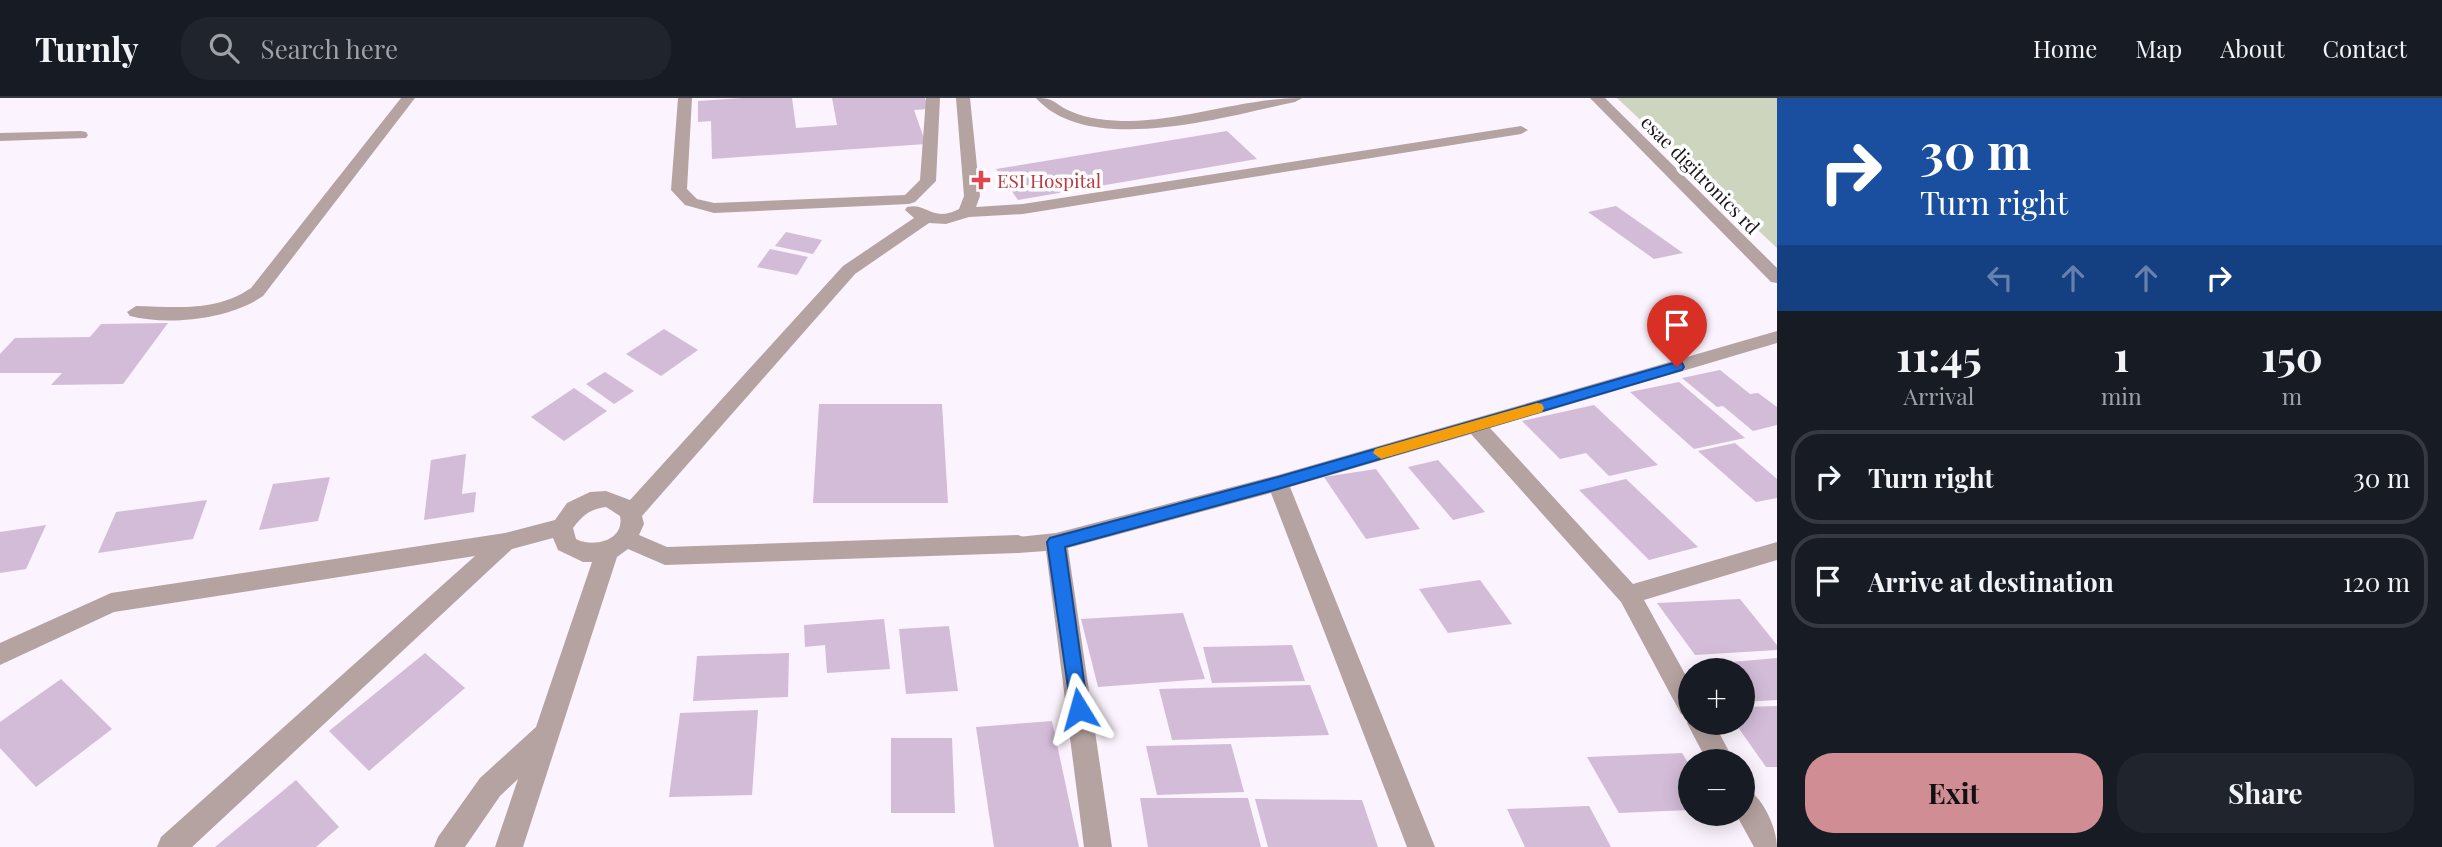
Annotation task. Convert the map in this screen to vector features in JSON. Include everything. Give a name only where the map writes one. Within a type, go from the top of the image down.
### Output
[{"type":"street","points":[[135,312],[208,312],[225,310],[246,302],[257,292],[408,98]]},
{"type":"street","points":[[685,98],[680,190],[691,202],[714,208],[909,198],[928,181],[933,98]]},
{"type":"street","points":[[963,98],[972,196],[966,212]]},
{"type":"street","points":[[1043,98],[1052,108],[1072,119],[1140,127],[1295,98]]},
{"type":"street","name":"esae digitronics rd","points":[[1597,98],[1777,278]]},
{"type":"street","points":[[909,198],[910,208],[925,218],[951,220],[966,212],[1023,209],[1521,130]]},
{"type":"street","points":[[0,137],[81,135]]},
{"type":"street","points":[[632,513],[849,270],[925,218]]},
{"type":"street","points":[[562,527],[566,544],[583,553],[617,545],[665,556],[1056,542],[1278,483],[1777,337]]},
{"type":"street","points":[[1476,426],[1629,595],[1678,684]]},
{"type":"street","points":[[1278,483],[1421,847]]},
{"type":"street","points":[[0,654],[111,603],[505,542],[562,527],[573,510],[595,500],[618,500],[632,513],[634,522],[617,545],[509,847]]},
{"type":"street","points":[[171,847],[505,542]]},
{"type":"street","points":[[1056,542],[1098,847]]},
{"type":"street","points":[[1629,595],[1777,551]]},
{"type":"street","points":[[448,847],[490,787],[548,734]]},
{"type":"street","points":[[1755,822],[1769,847]]},
{"type":"green space","points":[[1617,98],[1777,98],[1777,248]]},
{"type":"building","points":[[792,98],[796,128],[837,125],[832,98],[925,98],[929,109],[914,110],[926,144],[712,159],[711,121],[698,122],[698,101]]},
{"type":"building","points":[[1227,131],[1257,159],[1018,200],[996,169]]},
{"type":"building","points":[[1616,206],[1683,253],[1654,259],[1588,212]]},
{"type":"building","points":[[786,232],[822,240],[813,254],[775,246]]},
{"type":"building","points":[[770,249],[808,257],[797,275],[757,267]]},
{"type":"building","points":[[168,323],[123,384],[51,385],[62,373],[0,373],[0,354],[15,338],[90,337],[101,324]]},
{"type":"building","points":[[664,329],[698,350],[661,376],[626,354]]},
{"type":"building","points":[[1720,370],[1750,394],[1758,393],[1777,407],[1777,425],[1753,431],[1723,406],[1717,407],[1682,378]]},
{"type":"building","points":[[605,372],[634,391],[614,404],[586,384]]},
{"type":"building","points":[[1679,382],[1745,438],[1694,449],[1630,392]]},
{"type":"building","points":[[574,388],[607,411],[564,441],[531,417]]},
{"type":"building","points":[[819,404],[942,404],[948,503],[813,503]]},
{"type":"building","points":[[1594,405],[1658,465],[1609,476],[1586,453],[1560,459],[1522,421]]},
{"type":"building","points":[[1735,443],[1777,479],[1777,498],[1756,502],[1698,451]]},
{"type":"building","points":[[466,454],[462,494],[476,492],[474,512],[424,520],[431,460]]},
{"type":"building","points":[[1438,460],[1485,512],[1453,520],[1408,467]]},
{"type":"building","points":[[1376,469],[1420,529],[1366,539],[1324,477]]},
{"type":"building","points":[[330,477],[318,521],[259,530],[273,484]]},
{"type":"building","points":[[1626,479],[1698,547],[1649,560],[1579,490]]},
{"type":"building","points":[[207,500],[193,539],[98,553],[116,512]]},
{"type":"building","points":[[46,525],[26,569],[0,573],[0,532]]},
{"type":"building","points":[[1480,580],[1512,624],[1448,633],[1419,589]]},
{"type":"building","points":[[1740,599],[1777,645],[1777,650],[1695,655],[1657,603]]},
{"type":"building","points":[[1183,613],[1205,679],[1098,687],[1081,619]]},
{"type":"building","points":[[884,619],[890,669],[827,673],[825,645],[805,647],[804,625]]},
{"type":"building","points":[[949,626],[958,691],[906,694],[899,629]]},
{"type":"building","points":[[1292,645],[1305,681],[1212,683],[1203,647]]},
{"type":"building","points":[[425,653],[465,688],[369,771],[329,731]]},
{"type":"building","points":[[789,653],[788,697],[693,701],[697,656]]},
{"type":"building","points":[[1777,658],[1777,700],[1755,701],[1755,660]]},
{"type":"building","points":[[61,679],[112,729],[36,787],[0,748],[0,722]]},
{"type":"building","points":[[1310,685],[1329,735],[1172,740],[1159,689]]},
{"type":"building","points":[[1777,706],[1777,767],[1766,767],[1743,735],[1755,735],[1755,707]]},
{"type":"building","points":[[758,710],[752,795],[669,797],[680,713]]},
{"type":"building","points":[[1052,721],[1079,847],[994,847],[976,727]]},
{"type":"building","points":[[891,738],[952,738],[955,813],[891,813]]},
{"type":"building","points":[[1231,744],[1244,792],[1157,795],[1146,746]]},
{"type":"building","points":[[1678,753],[1678,811],[1619,813],[1587,757]]},
{"type":"building","points":[[296,780],[339,827],[316,847],[215,847]]},
{"type":"building","points":[[1140,798],[1248,798],[1261,847],[1148,847]]},
{"type":"building","points":[[1255,799],[1362,800],[1378,847],[1268,847]]},
{"type":"building","points":[[1589,806],[1611,847],[1525,847],[1507,809]]},
{"type":"slow traffic","points":[[1381,453],[1537,408]]},
{"type":"place","name":"ESI Hospital","points":[[981,180]]},
{"type":"route","points":[[1079,709],[1056,542],[1278,483],[1677,367]]}]
